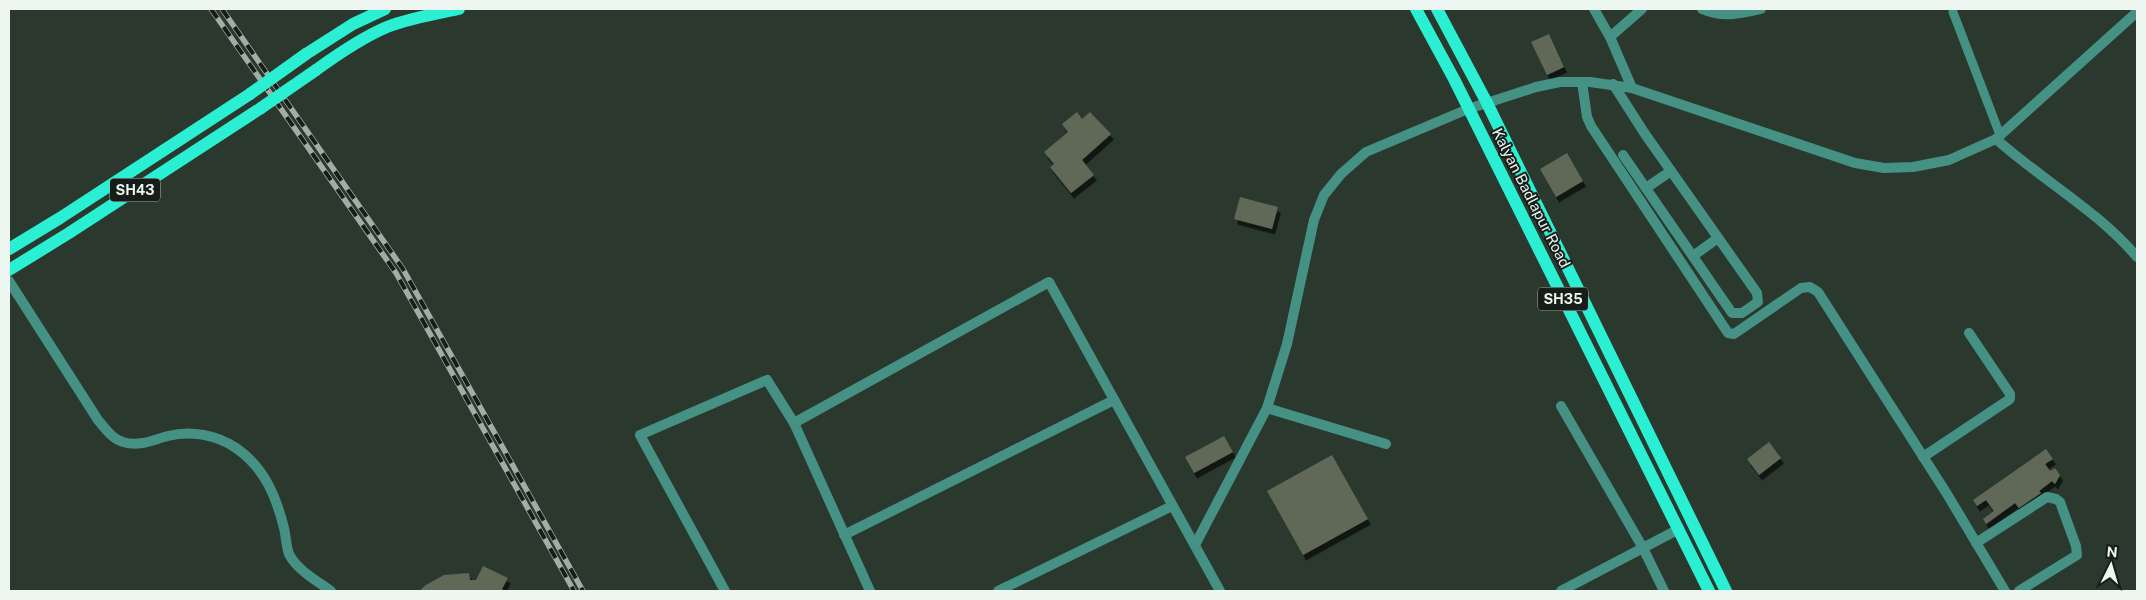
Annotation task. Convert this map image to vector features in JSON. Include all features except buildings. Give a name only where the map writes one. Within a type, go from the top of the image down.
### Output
[{"type":"main road","name":"SH43","points":[[9,249],[60,218],[250,94],[306,54],[353,24],[385,9]]},
{"type":"main road","name":"SH43","points":[[9,270],[69,234],[362,40],[387,27],[459,9]]},
{"type":"main road","name":"Kalyan Badlapur Road","points":[[1416,9],[1709,591]]},
{"type":"main road","name":"Kalyan Badlapur Road","points":[[1436,9],[1487,103],[1726,591]]},
{"type":"main road","points":[[1693,557],[1708,551]]},
{"type":"street","points":[[1594,9],[1610,37],[1632,88]]},
{"type":"street","points":[[1610,37],[1642,9]]},
{"type":"street","points":[[1702,9],[1712,13],[1727,15],[1761,9]]},
{"type":"street","points":[[1195,545],[1267,408],[1287,344],[1314,220],[1324,195],[1341,174],[1366,152],[1468,109],[1536,87],[1560,82],[1582,82],[1614,84],[1632,88],[1855,163],[1884,168],[1913,167],[1949,160],[1998,137],[2137,12]]},
{"type":"street","points":[[1582,82],[1587,117],[1591,126],[1728,333],[1734,334],[1801,288],[1814,289],[1923,457],[2005,591]]},
{"type":"street","points":[[1614,84],[1671,171],[1757,293],[1758,302],[1742,313],[1732,313],[1623,155]]},
{"type":"street","points":[[1998,137],[2018,158],[2108,226],[2137,257]]},
{"type":"street","points":[[1646,188],[1671,171]]},
{"type":"street","points":[[1693,256],[1718,238]]},
{"type":"street","points":[[9,281],[98,420],[111,435],[123,442],[141,444],[167,436],[185,433],[195,434],[211,436],[236,448],[254,463],[269,483],[284,527],[289,553],[297,564],[331,591]]},
{"type":"street","points":[[794,423],[1049,282],[1220,591]]},
{"type":"street","points":[[1923,457],[2010,399],[2010,394],[1969,334]]},
{"type":"street","points":[[725,591],[640,435],[767,380],[794,423],[870,591]]},
{"type":"street","points":[[844,536],[1114,400]]},
{"type":"street","points":[[1561,406],[1643,548],[1664,591]]},
{"type":"street","points":[[1267,408],[1386,444]]},
{"type":"street","points":[[1976,542],[2047,497],[2052,497],[2060,502],[2076,546],[2077,555],[2019,591]]},
{"type":"street","points":[[998,591],[1172,506]]},
{"type":"street","points":[[1561,591],[1678,529]]},
{"type":"lane","points":[[1953,12],[1998,137]]},
{"type":"railway","points":[[211,9],[396,273],[574,591]]},
{"type":"railway","points":[[222,9],[403,269],[583,591]]}]
